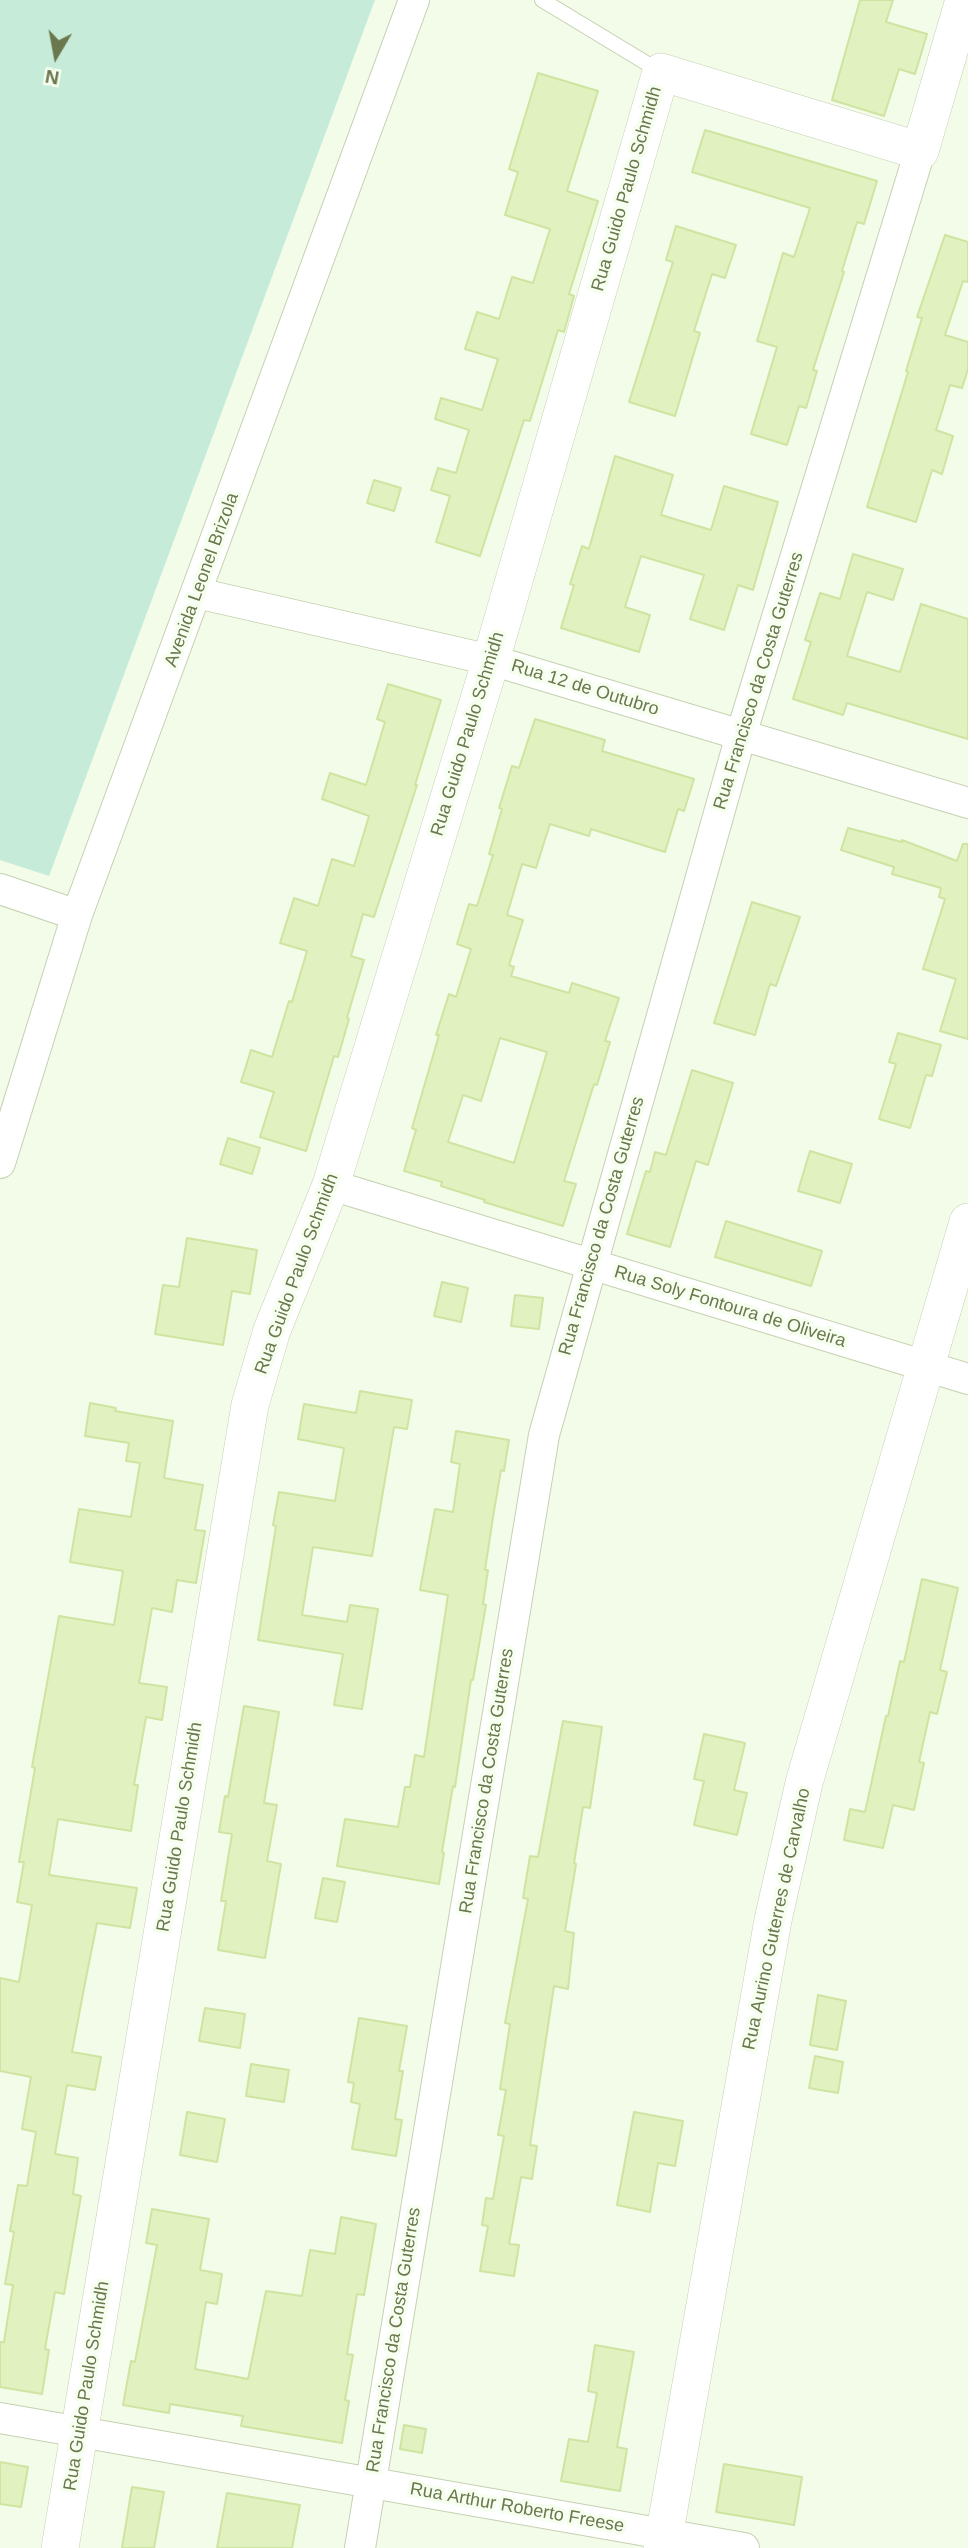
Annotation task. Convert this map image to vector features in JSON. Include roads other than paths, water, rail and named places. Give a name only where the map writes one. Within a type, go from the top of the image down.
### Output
[{"type":"street","name":"Avenida Leonel Brizola","points":[[0,1163],[77,915],[414,0]]},
{"type":"street","name":"Rua Francisco da Costa Guterres","points":[[360,2548],[544,1434],[741,735],[964,0]]},
{"type":"street","points":[[661,72],[920,151]]},
{"type":"street","name":"Rua Guido Paulo Schmidh","points":[[60,2548],[250,1405],[272,1330],[331,1185],[491,660],[661,72]]},
{"type":"street","name":"Rua 12 de Outubro","points":[[197,593],[491,660],[968,803]]},
{"type":"street","points":[[0,889],[77,915]]},
{"type":"street","name":"Rua Soly Fontoura de Oliveira","points":[[331,1185],[968,1379]]},
{"type":"street","name":"Rua Aurino Guterres de Carvalho","points":[[663,2540],[773,1920],[804,1783],[968,1222]]},
{"type":"street","name":"Rua Arthur Roberto Freese","points":[[0,2418],[370,2483],[663,2540],[744,2548]]},
{"type":"lane","points":[[542,0],[661,72]]}]
